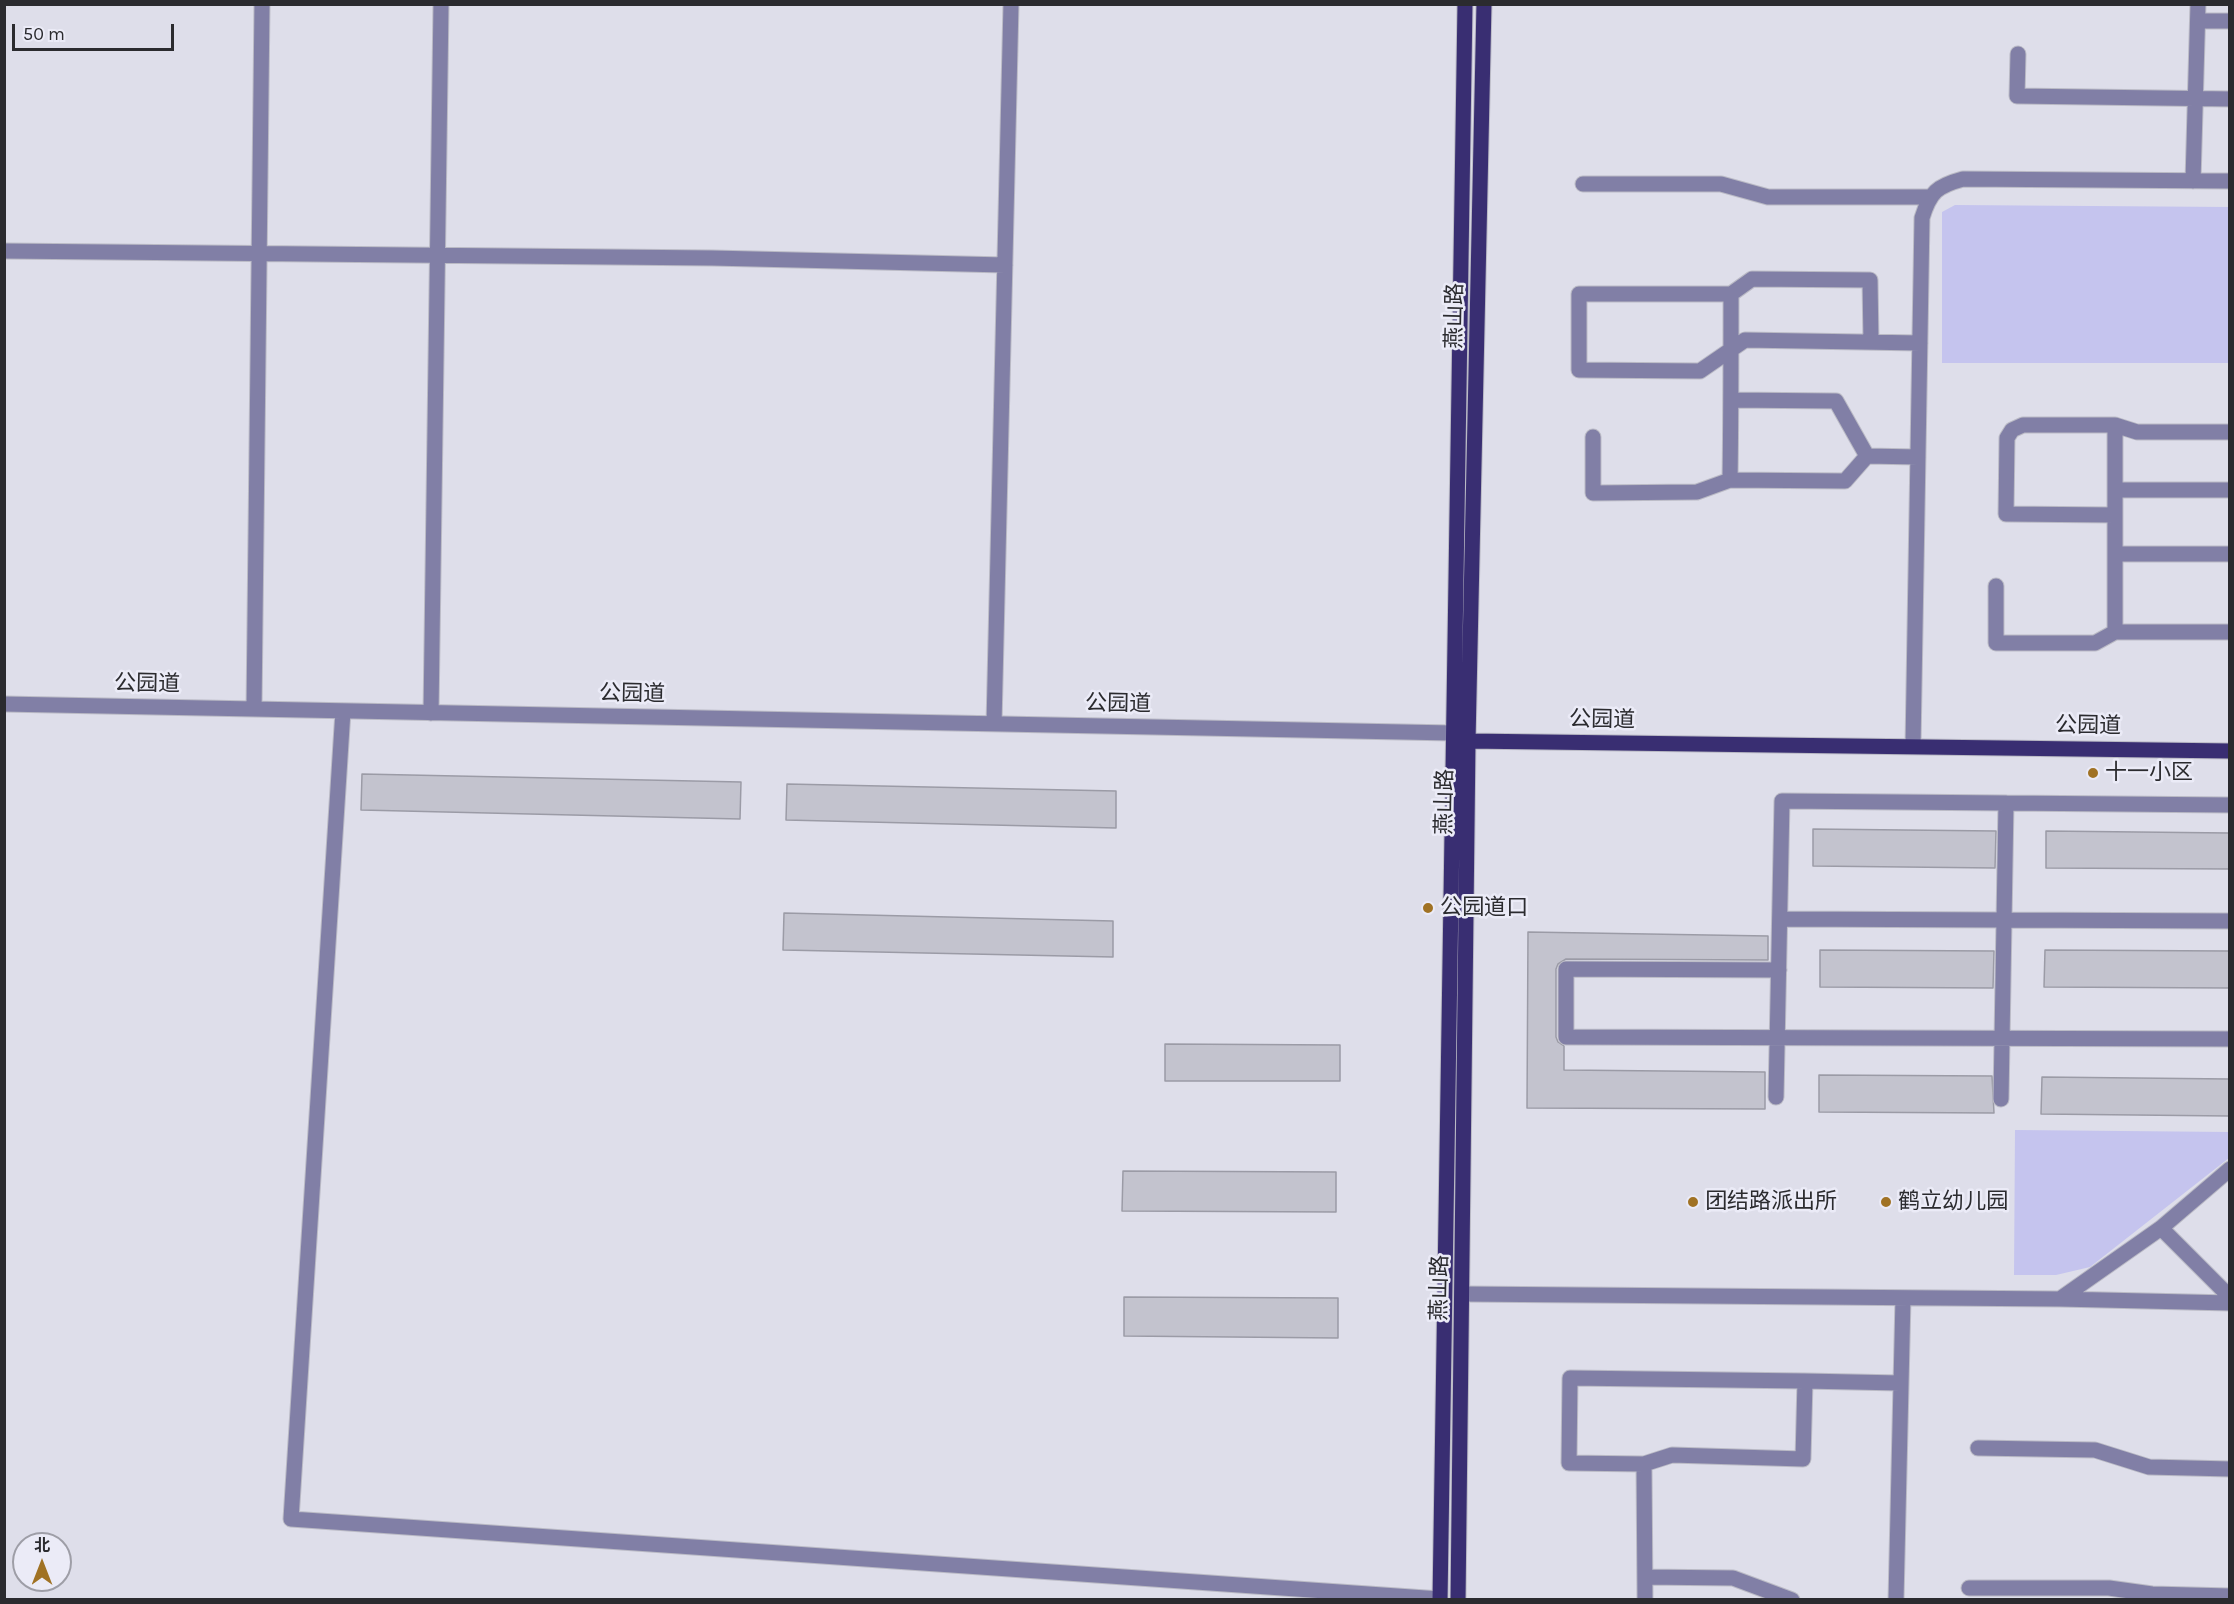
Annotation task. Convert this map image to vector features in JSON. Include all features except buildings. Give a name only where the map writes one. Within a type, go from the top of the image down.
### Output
[{"type":"main road","name":"燕山路","points":[[1440,1599],[1465,4]]},
{"type":"main road","name":"燕山路","points":[[1458,1599],[1468,741],[1484,4]]},
{"type":"main road","name":"公园道","points":[[1452,733],[1468,741],[2229,751]]},
{"type":"street","points":[[254,709],[262,4]]},
{"type":"street","points":[[431,712],[441,4]]},
{"type":"street","points":[[994,724],[1011,4]]},
{"type":"street","points":[[2193,181],[2198,4]]},
{"type":"street","points":[[2198,21],[2229,21]]},
{"type":"street","points":[[2018,54],[2017,96],[2229,99]]},
{"type":"street","points":[[1913,746],[1922,218],[1928,197],[1945,184],[1963,179],[2229,181]]},
{"type":"street","points":[[1582,184],[1720,184],[1768,196],[1928,197]]},
{"type":"street","points":[[4,251],[724,258],[1005,265]]},
{"type":"street","points":[[1871,342],[1870,280],[1752,279],[1731,294],[1579,294],[1579,370],[1700,371],[1745,340],[1920,343]]},
{"type":"street","points":[[1730,480],[1731,294]]},
{"type":"street","points":[[1731,400],[1836,401],[1867,456]]},
{"type":"street","points":[[2115,515],[2006,514],[2007,438],[2012,430],[2023,425],[2115,425],[2137,432],[2229,432]]},
{"type":"street","points":[[2115,425],[2115,632]]},
{"type":"street","points":[[1593,437],[1593,493],[1697,492],[1730,480],[1845,481],[1867,456],[1918,457]]},
{"type":"street","points":[[2115,490],[2229,490]]},
{"type":"street","points":[[2116,554],[2229,554]]},
{"type":"street","points":[[1996,586],[1995,643],[2095,643],[2115,632],[2229,632]]},
{"type":"street","name":"公园道","points":[[4,704],[1452,733]]},
{"type":"street","points":[[344,711],[291,1519],[1440,1599]]},
{"type":"street","points":[[1776,1097],[1782,801],[2229,805]]},
{"type":"street","points":[[2001,1099],[2006,803]]},
{"type":"street","points":[[1780,919],[2229,921]]},
{"type":"street","points":[[1779,970],[1566,969],[1566,1037],[2229,1039]]},
{"type":"street","points":[[2060,1299],[2161,1228],[2229,1169]]},
{"type":"street","points":[[2161,1228],[2229,1297]]},
{"type":"street","points":[[1463,1294],[2060,1299],[2229,1303]]},
{"type":"street","points":[[1896,1599],[1903,1298]]},
{"type":"street","points":[[1805,1381],[1803,1459],[1672,1455],[1644,1464],[1569,1463],[1570,1378],[1805,1381],[1900,1383]]},
{"type":"street","points":[[1978,1448],[2095,1450],[2149,1467],[2229,1469]]},
{"type":"street","points":[[1644,1464],[1645,1599]]},
{"type":"street","points":[[1645,1577],[1733,1578],[1792,1599]]},
{"type":"street","points":[[1969,1588],[2109,1588],[2152,1594],[2229,1596]]},
{"type":"shaded area","points":[[1955,205],[2229,207],[2229,363],[1942,363],[1942,212]]},
{"type":"shaded area","points":[[2015,1130],[2229,1132],[2229,1158],[2090,1267],[2056,1275],[2014,1275]]},
{"type":"place","name":"十一小区","points":[[2093,773]]},
{"type":"place","name":"公园道口","points":[[1428,908]]},
{"type":"place","name":"团结路派出所","points":[[1693,1202]]},
{"type":"place","name":"鹤立幼儿园","points":[[1886,1202]]}]
